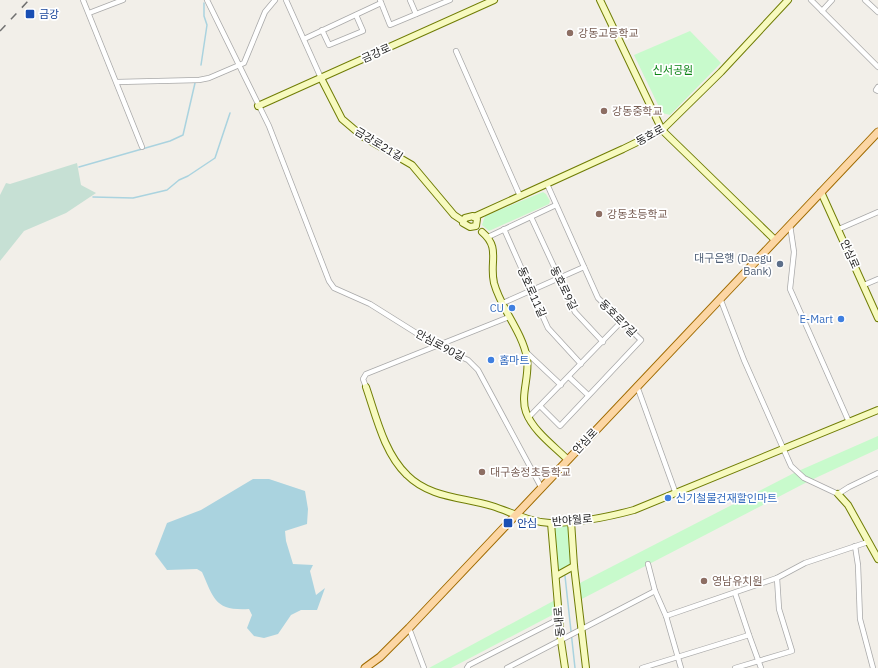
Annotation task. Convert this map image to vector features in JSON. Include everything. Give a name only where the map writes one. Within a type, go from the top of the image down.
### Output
[{"type":"main road","name":"안심로","points":[[365,668],[380,657],[409,628],[878,132]]},
{"type":"street","points":[[83,0],[142,147]]},
{"type":"street","points":[[88,13],[123,0]]},
{"type":"street","points":[[207,0],[240,65],[258,106]]},
{"type":"street","points":[[117,82],[199,80],[209,78],[244,63],[265,12],[275,0]]},
{"type":"street","points":[[286,0],[321,78]]},
{"type":"street","points":[[410,0],[416,14]]},
{"type":"street","points":[[304,39],[380,1],[390,25],[450,0]]},
{"type":"street","name":"금강로","points":[[258,106],[494,0]]},
{"type":"street","points":[[600,0],[662,130],[775,240]]},
{"type":"street","name":"동호로","points":[[463,221],[465,218],[474,217],[662,130],[721,72],[788,0]]},
{"type":"street","points":[[811,0],[878,67]]},
{"type":"street","points":[[822,11],[832,0]]},
{"type":"street","points":[[865,0],[878,12]]},
{"type":"street","points":[[322,30],[329,45],[363,30],[356,14]]},
{"type":"street","points":[[456,51],[520,196]]},
{"type":"street","name":"금강로21길","points":[[321,78],[342,119],[362,136],[406,160],[454,215],[474,226],[478,232],[482,232],[488,237]]},
{"type":"street","points":[[878,87],[876,90],[878,91]]},
{"type":"street","name":"안심로90길","points":[[258,106],[268,126],[328,280],[334,288],[370,304],[437,346],[468,360],[478,370],[541,487]]},
{"type":"street","name":"동호로7길","points":[[540,407],[560,426],[641,340],[598,298],[547,184]]},
{"type":"street","name":"안심로","points":[[821,192],[878,318]]},
{"type":"street","points":[[556,205],[488,237],[494,250],[494,282],[525,351],[527,373],[524,400],[528,418],[533,425],[568,460]]},
{"type":"street","points":[[839,229],[878,212]]},
{"type":"street","points":[[474,217],[477,219],[474,226]]},
{"type":"street","name":"동호로9길","points":[[531,217],[574,312],[603,342]]},
{"type":"street","points":[[790,224],[794,252],[790,289],[849,422]]},
{"type":"street","name":"동호로11길","points":[[504,229],[548,328],[581,364]]},
{"type":"street","points":[[503,303],[584,267]]},
{"type":"street","points":[[864,285],[878,279]]},
{"type":"street","points":[[720,298],[744,360],[791,466],[798,474],[838,494],[848,505],[878,559]]},
{"type":"street","points":[[366,388],[363,379],[366,374],[509,317]]},
{"type":"street","points":[[528,418],[622,322]]},
{"type":"street","points":[[525,351],[561,385]]},
{"type":"street","points":[[569,377],[588,395]]},
{"type":"street","points":[[637,386],[676,494]]},
{"type":"street","name":"반야월로","points":[[366,388],[391,453],[406,474],[414,482],[439,494],[492,506],[538,522],[551,523],[613,516],[634,510],[878,410]]},
{"type":"street","points":[[838,494],[849,487],[878,474]]},
{"type":"street","points":[[571,520],[574,566],[586,668]]},
{"type":"street","name":"동내로","points":[[551,523],[561,640],[565,668]]},
{"type":"street","points":[[666,616],[777,578],[805,563],[868,542]]},
{"type":"street","points":[[855,546],[858,565],[860,619],[873,668]]},
{"type":"street","points":[[648,564],[655,591],[666,616],[681,668]]},
{"type":"street","points":[[556,576],[574,566]]},
{"type":"street","points":[[735,668],[792,651],[779,608],[777,578]]},
{"type":"street","points":[[507,668],[655,591]]},
{"type":"street","points":[[735,593],[748,635],[761,668]]},
{"type":"street","points":[[468,668],[468,665],[559,619]]},
{"type":"street","points":[[409,628],[424,668]]},
{"type":"street","points":[[642,668],[748,635]]},
{"type":"green space","name":"신서공원","points":[[690,31],[721,63],[670,115],[662,113],[634,55]]},
{"type":"green space","points":[[77,163],[81,185],[96,193],[66,213],[24,231],[0,261],[0,195],[6,183],[10,184]]},
{"type":"green space","points":[[543,192],[550,201],[549,204],[489,231],[482,225],[485,216]]},
{"type":"green space","points":[[878,436],[878,449],[809,481],[578,601],[576,585],[796,472]]},
{"type":"green space","points":[[571,521],[574,566],[556,576],[551,523]]},
{"type":"green space","points":[[557,599],[558,612],[451,668],[429,668]]},
{"type":"water","points":[[253,479],[269,479],[305,491],[308,509],[307,524],[285,531],[286,541],[293,564],[313,565],[310,571],[316,595],[325,588],[317,610],[301,610],[291,615],[278,634],[264,638],[254,636],[247,628],[252,615],[249,609],[229,608],[217,601],[213,596],[202,572],[197,569],[167,570],[155,554],[167,523],[201,510]]},
{"type":"waterway","points":[[201,65],[207,25],[204,16],[204,3]]},
{"type":"waterway","points":[[79,167],[170,141],[183,135],[195,83]]},
{"type":"waterway","points":[[93,197],[133,198],[167,190],[179,180],[188,176],[215,158],[230,113]]},
{"type":"waterway","points":[[565,576],[575,668]]},
{"type":"railway","points":[[0,31],[29,0]]},
{"type":"place","name":"금강","points":[[30,14]]},
{"type":"place","name":"강동고등학교","points":[[570,33]]},
{"type":"place","name":"강동중학교","points":[[604,111]]},
{"type":"place","name":"강동초등학교","points":[[599,214]]},
{"type":"place","name":"대구은행 (Daegu Bank)","points":[[780,264]]},
{"type":"place","name":"CU","points":[[512,308]]},
{"type":"place","name":"E-Mart","points":[[841,319]]},
{"type":"place","name":"홈마트","points":[[491,360]]},
{"type":"place","name":"대구송정초등학교","points":[[482,472]]},
{"type":"place","name":"신기철물건재할인마트","points":[[668,498]]},
{"type":"place","name":"안심","points":[[508,523]]},
{"type":"place","name":"영남유치원","points":[[704,581]]}]
